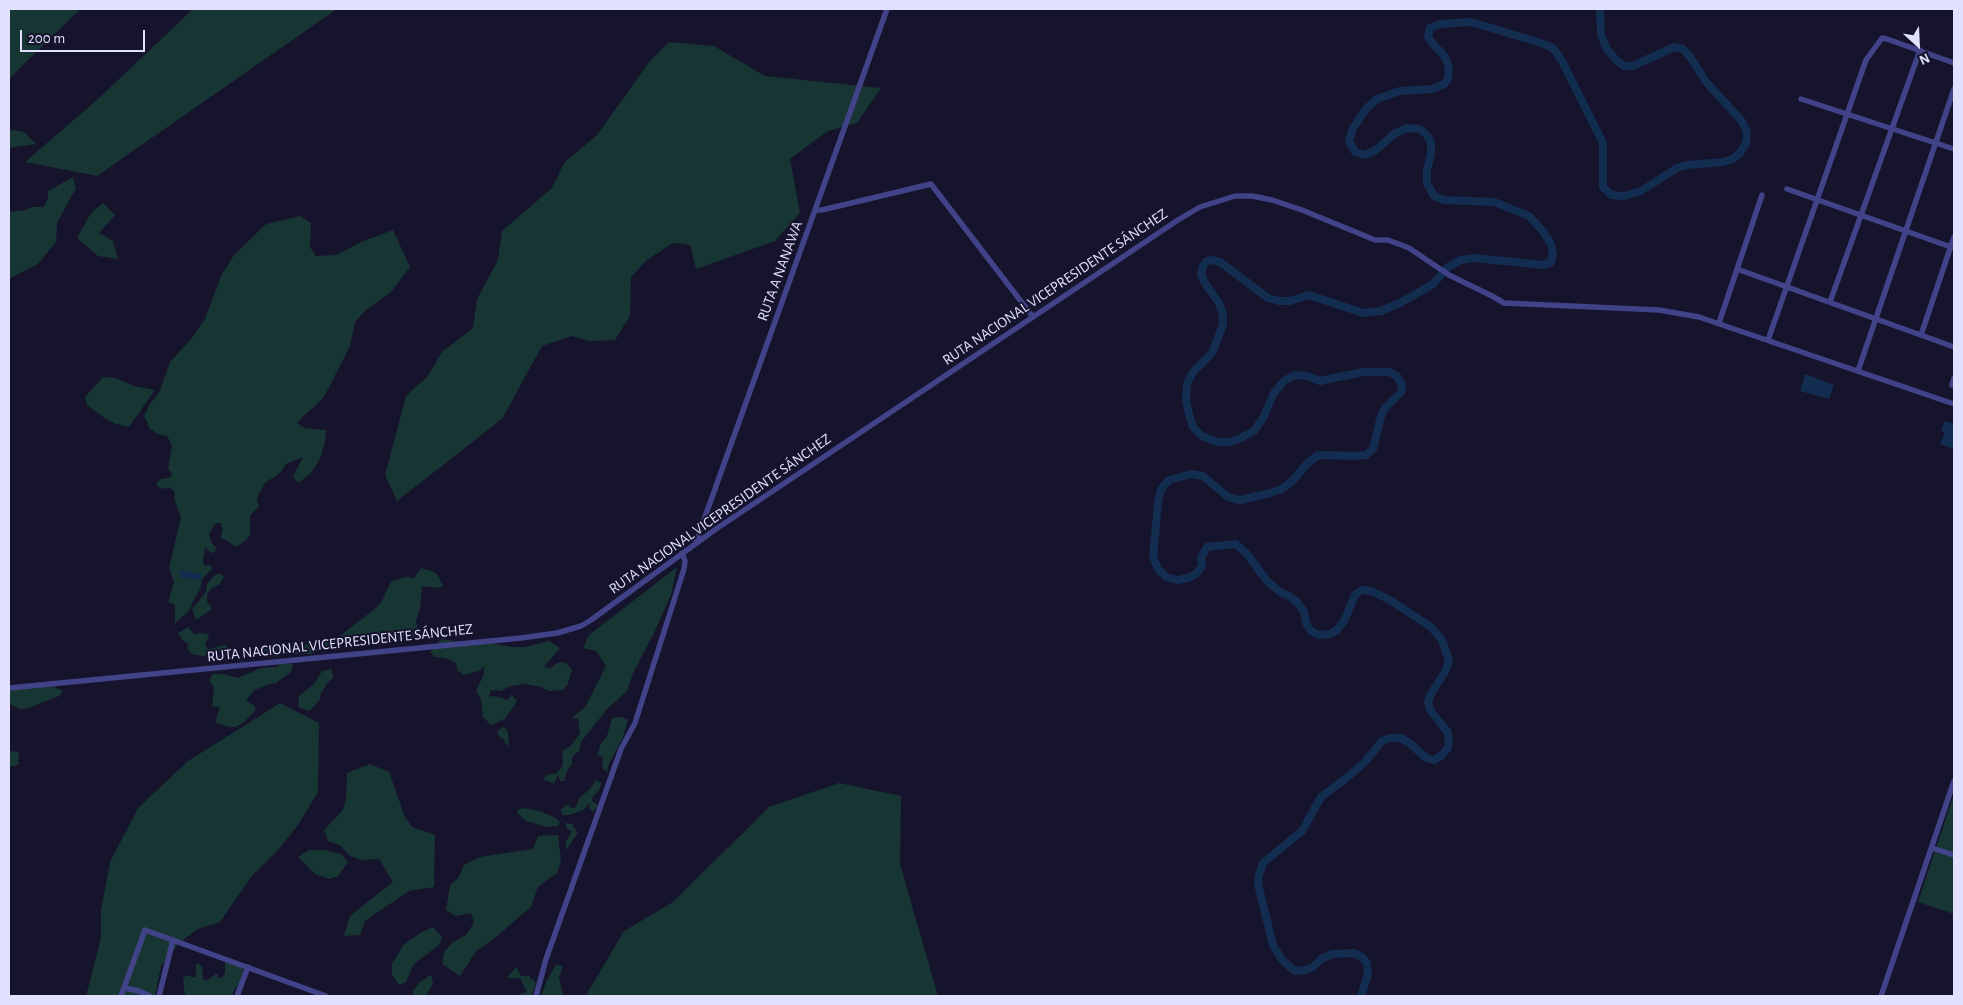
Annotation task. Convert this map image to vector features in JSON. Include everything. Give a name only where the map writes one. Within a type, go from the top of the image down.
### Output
[{"type":"street","name":"RUTA A NANAWA","points":[[696,542],[887,9]]},
{"type":"street","points":[[1768,340],[1866,60],[1882,38],[1954,63]]},
{"type":"street","points":[[1830,302],[1920,50]]},
{"type":"street","points":[[1858,370],[1954,89]]},
{"type":"street","points":[[1801,98],[1954,149]]},
{"type":"street","points":[[815,210],[822,210],[931,184],[1033,317]]},
{"type":"street","points":[[1787,189],[1951,247]]},
{"type":"street","points":[[1762,195],[1719,323],[1954,404]]},
{"type":"street","name":"RUTA NACIONAL VICEPRESIDENTE SÁNCHEZ","points":[[9,688],[557,633],[570,630],[591,620],[716,528],[1178,220],[1200,207],[1217,200],[1235,196],[1252,196],[1272,200],[1302,210],[1375,240],[1388,240],[1409,248],[1449,275],[1504,303],[1659,310],[1699,317],[1719,323]]},
{"type":"street","points":[[1921,335],[1954,237]]},
{"type":"street","points":[[1737,269],[1954,347]]},
{"type":"street","points":[[1952,385],[1954,378]]},
{"type":"street","points":[[705,520],[708,527],[716,528]]},
{"type":"street","points":[[536,996],[546,959],[621,749],[635,723],[684,569],[685,561],[682,553]]},
{"type":"street","points":[[1881,996],[1954,785]]},
{"type":"street","points":[[1932,848],[1954,855]]},
{"type":"street","points":[[122,996],[145,930],[326,996]]},
{"type":"street","points":[[159,996],[173,940]]},
{"type":"street","points":[[237,996],[248,967]]},
{"type":"street","points":[[124,988],[139,991],[150,996]]},
{"type":"green space","points":[[9,9],[80,9],[9,79]]},
{"type":"green space","points":[[193,9],[337,9],[97,176],[25,162],[99,98]]},
{"type":"green space","points":[[669,42],[714,46],[765,76],[881,88],[857,123],[828,131],[790,159],[800,213],[775,241],[696,269],[690,245],[673,243],[647,260],[631,277],[630,316],[615,340],[589,341],[572,336],[542,346],[502,419],[397,501],[385,475],[406,396],[428,376],[442,352],[473,328],[477,299],[498,260],[502,231],[552,188],[564,163],[597,135],[649,62]]},
{"type":"green space","points":[[9,131],[24,132],[36,144],[9,148]]},
{"type":"green space","points":[[73,177],[76,188],[57,223],[56,242],[38,264],[9,279],[9,212],[32,207],[44,207],[48,198],[48,191]]},
{"type":"green space","points":[[103,203],[115,215],[99,233],[113,241],[118,259],[98,256],[77,238],[91,213]]},
{"type":"green space","points":[[300,216],[311,223],[310,247],[316,256],[336,255],[361,242],[393,230],[410,267],[391,292],[365,311],[355,322],[350,346],[324,397],[297,423],[305,428],[326,430],[325,442],[319,461],[310,474],[298,483],[293,476],[303,457],[286,464],[281,472],[264,484],[257,499],[259,507],[250,515],[250,535],[238,546],[234,546],[222,539],[221,523],[216,523],[209,534],[212,544],[216,547],[215,552],[211,553],[205,547],[203,560],[204,565],[211,566],[212,569],[202,579],[201,586],[188,612],[175,623],[175,605],[168,602],[174,582],[169,568],[181,517],[174,498],[175,492],[169,487],[166,489],[158,487],[156,484],[161,479],[169,478],[172,474],[168,469],[172,445],[167,436],[158,434],[150,429],[144,416],[149,405],[159,393],[170,362],[191,339],[205,319],[221,276],[234,255],[266,224]]},
{"type":"green space","points":[[103,377],[116,378],[134,386],[155,390],[129,427],[116,424],[87,405],[85,397]]},
{"type":"green space","points":[[677,567],[671,595],[634,671],[627,691],[607,709],[581,742],[579,751],[572,757],[572,764],[567,771],[564,781],[560,781],[558,775],[554,784],[543,779],[547,775],[557,773],[563,765],[562,751],[570,747],[580,733],[578,719],[572,718],[585,707],[606,666],[596,651],[583,648],[589,635]]},
{"type":"green space","points":[[421,568],[437,574],[443,585],[440,588],[422,586],[420,609],[416,621],[419,634],[414,638],[387,641],[351,640],[323,648],[311,654],[284,654],[255,650],[274,642],[302,645],[337,638],[376,608],[382,601],[391,581],[406,577],[414,578]]},
{"type":"green space","points":[[219,573],[224,577],[219,585],[212,588],[207,594],[207,601],[212,609],[196,620],[192,609],[206,592],[207,584]]},
{"type":"green space","points":[[188,627],[195,635],[198,633],[208,634],[209,637],[205,644],[208,649],[225,645],[228,647],[203,656],[191,654],[187,647],[189,644],[182,640],[178,633]]},
{"type":"green space","points":[[441,639],[469,643],[491,640],[496,644],[511,647],[525,647],[549,641],[560,648],[544,667],[551,668],[557,663],[563,662],[572,670],[567,686],[562,690],[549,691],[541,687],[525,684],[511,686],[501,691],[491,690],[489,696],[507,700],[512,695],[517,701],[505,719],[491,725],[483,717],[481,700],[476,691],[484,674],[484,665],[481,670],[464,675],[457,670],[456,663],[445,658],[435,657],[430,652]]},
{"type":"green space","points":[[282,663],[293,664],[291,672],[276,683],[253,691],[246,701],[254,705],[256,710],[243,723],[236,727],[229,727],[215,722],[220,707],[212,706],[214,688],[209,680],[213,674],[224,674],[238,678],[261,668],[276,667]]},
{"type":"green space","points":[[332,669],[333,678],[328,682],[321,693],[320,699],[310,711],[298,707],[299,696],[314,684],[322,671]]},
{"type":"green space","points":[[40,685],[54,687],[63,691],[59,696],[29,708],[20,709],[9,704],[9,689]]},
{"type":"green space","points":[[280,703],[319,723],[318,792],[298,825],[279,849],[251,877],[220,922],[198,929],[179,943],[161,966],[155,996],[86,996],[101,938],[101,910],[110,862],[138,808],[188,761]]},
{"type":"green space","points":[[622,717],[628,720],[623,737],[608,766],[607,772],[602,768],[603,758],[599,755],[597,758],[600,745],[607,736],[612,718]]},
{"type":"green space","points":[[504,726],[508,732],[509,746],[505,743],[504,739],[500,738],[497,732]]},
{"type":"green space","points":[[10,751],[19,752],[18,762],[20,763],[15,766],[9,766]]},
{"type":"green space","points":[[370,764],[389,772],[405,817],[412,827],[435,835],[434,887],[409,891],[365,921],[360,935],[344,936],[350,916],[393,882],[379,859],[361,860],[349,855],[341,846],[328,841],[324,830],[342,811],[346,800],[347,773]]},
{"type":"green space","points":[[596,780],[602,783],[599,790],[593,796],[592,801],[598,805],[593,812],[589,808],[590,803],[583,810],[569,815],[562,815],[561,809],[568,804],[571,808],[575,808],[580,797],[590,789]]},
{"type":"green space","points":[[839,783],[901,796],[900,864],[938,996],[587,996],[624,931],[673,902],[769,807]]},
{"type":"green space","points":[[1954,794],[1954,914],[1918,902]]},
{"type":"green space","points":[[524,808],[539,811],[554,817],[560,822],[558,826],[547,827],[526,821],[518,814],[517,810]]},
{"type":"green space","points":[[565,823],[572,824],[578,833],[566,850],[566,842],[572,831],[568,830]]},
{"type":"green space","points":[[558,835],[561,861],[557,873],[538,887],[531,907],[490,942],[476,951],[460,976],[442,964],[444,952],[452,943],[467,934],[474,922],[471,913],[456,916],[446,910],[450,885],[458,878],[464,865],[480,857],[533,849],[538,836]]},
{"type":"green space","points":[[309,850],[325,850],[341,854],[348,862],[338,876],[329,879],[315,874],[298,857]]},
{"type":"green space","points":[[433,927],[442,937],[439,945],[414,964],[406,982],[399,985],[392,975],[392,964],[404,944]]},
{"type":"green space","points":[[225,958],[244,968],[240,982],[232,996],[185,996],[183,978],[187,975],[196,978],[196,965],[202,966],[203,979],[206,981],[216,974],[218,974],[218,978],[222,978],[225,973]]},
{"type":"green space","points":[[556,965],[563,966],[559,977],[563,996],[541,996],[547,980]]},
{"type":"green space","points":[[516,967],[521,976],[530,976],[530,980],[533,979],[536,984],[531,996],[515,996],[527,992],[520,978],[507,978]]},
{"type":"green space","points":[[431,975],[433,983],[426,996],[414,996],[412,992],[420,982]]},
{"type":"water","points":[[1805,374],[1834,385],[1829,399],[1800,391]]},
{"type":"water","points":[[1945,421],[1954,424],[1954,449],[1940,444],[1945,432],[1941,431]]},
{"type":"water","points":[[180,570],[202,574],[201,580],[179,577]]},
{"type":"waterway","points":[[1361,996],[1368,974],[1367,963],[1362,957],[1354,953],[1332,954],[1321,959],[1313,967],[1306,970],[1295,971],[1282,960],[1273,945],[1258,884],[1259,875],[1263,863],[1302,831],[1321,797],[1364,763],[1382,741],[1390,738],[1401,738],[1411,744],[1426,758],[1434,760],[1448,748],[1449,739],[1447,731],[1430,710],[1428,702],[1449,661],[1442,640],[1431,627],[1390,600],[1371,591],[1362,590],[1355,595],[1344,621],[1337,630],[1330,634],[1319,635],[1311,631],[1306,623],[1304,612],[1298,603],[1267,581],[1247,554],[1236,544],[1207,547],[1201,558],[1202,566],[1196,574],[1177,580],[1166,577],[1158,569],[1153,557],[1158,503],[1161,489],[1169,480],[1191,474],[1203,476],[1228,497],[1240,500],[1282,489],[1318,455],[1366,455],[1373,449],[1381,416],[1385,408],[1401,392],[1402,385],[1397,376],[1389,372],[1363,372],[1320,381],[1307,376],[1295,375],[1284,381],[1274,393],[1263,418],[1254,431],[1230,442],[1217,442],[1202,436],[1193,427],[1189,414],[1186,400],[1187,384],[1193,372],[1212,353],[1223,325],[1223,315],[1219,303],[1201,274],[1203,266],[1207,261],[1213,260],[1220,262],[1268,298],[1290,301],[1309,295],[1363,313],[1381,311],[1400,303],[1433,284],[1448,267],[1461,260],[1474,258],[1544,265],[1551,262],[1553,254],[1551,244],[1542,230],[1529,216],[1494,202],[1444,200],[1434,196],[1427,183],[1431,143],[1427,135],[1420,129],[1407,128],[1394,134],[1376,150],[1365,155],[1355,152],[1349,141],[1353,128],[1366,109],[1377,99],[1400,91],[1432,89],[1444,84],[1448,79],[1449,67],[1445,57],[1428,36],[1430,28],[1440,24],[1471,22],[1553,48],[1562,61],[1603,143],[1603,187],[1611,195],[1624,196],[1641,191],[1677,168],[1687,165],[1723,162],[1733,159],[1740,153],[1746,143],[1747,132],[1741,120],[1706,82],[1683,49],[1674,47],[1633,66],[1624,66],[1607,49],[1601,35],[1600,9]]}]
